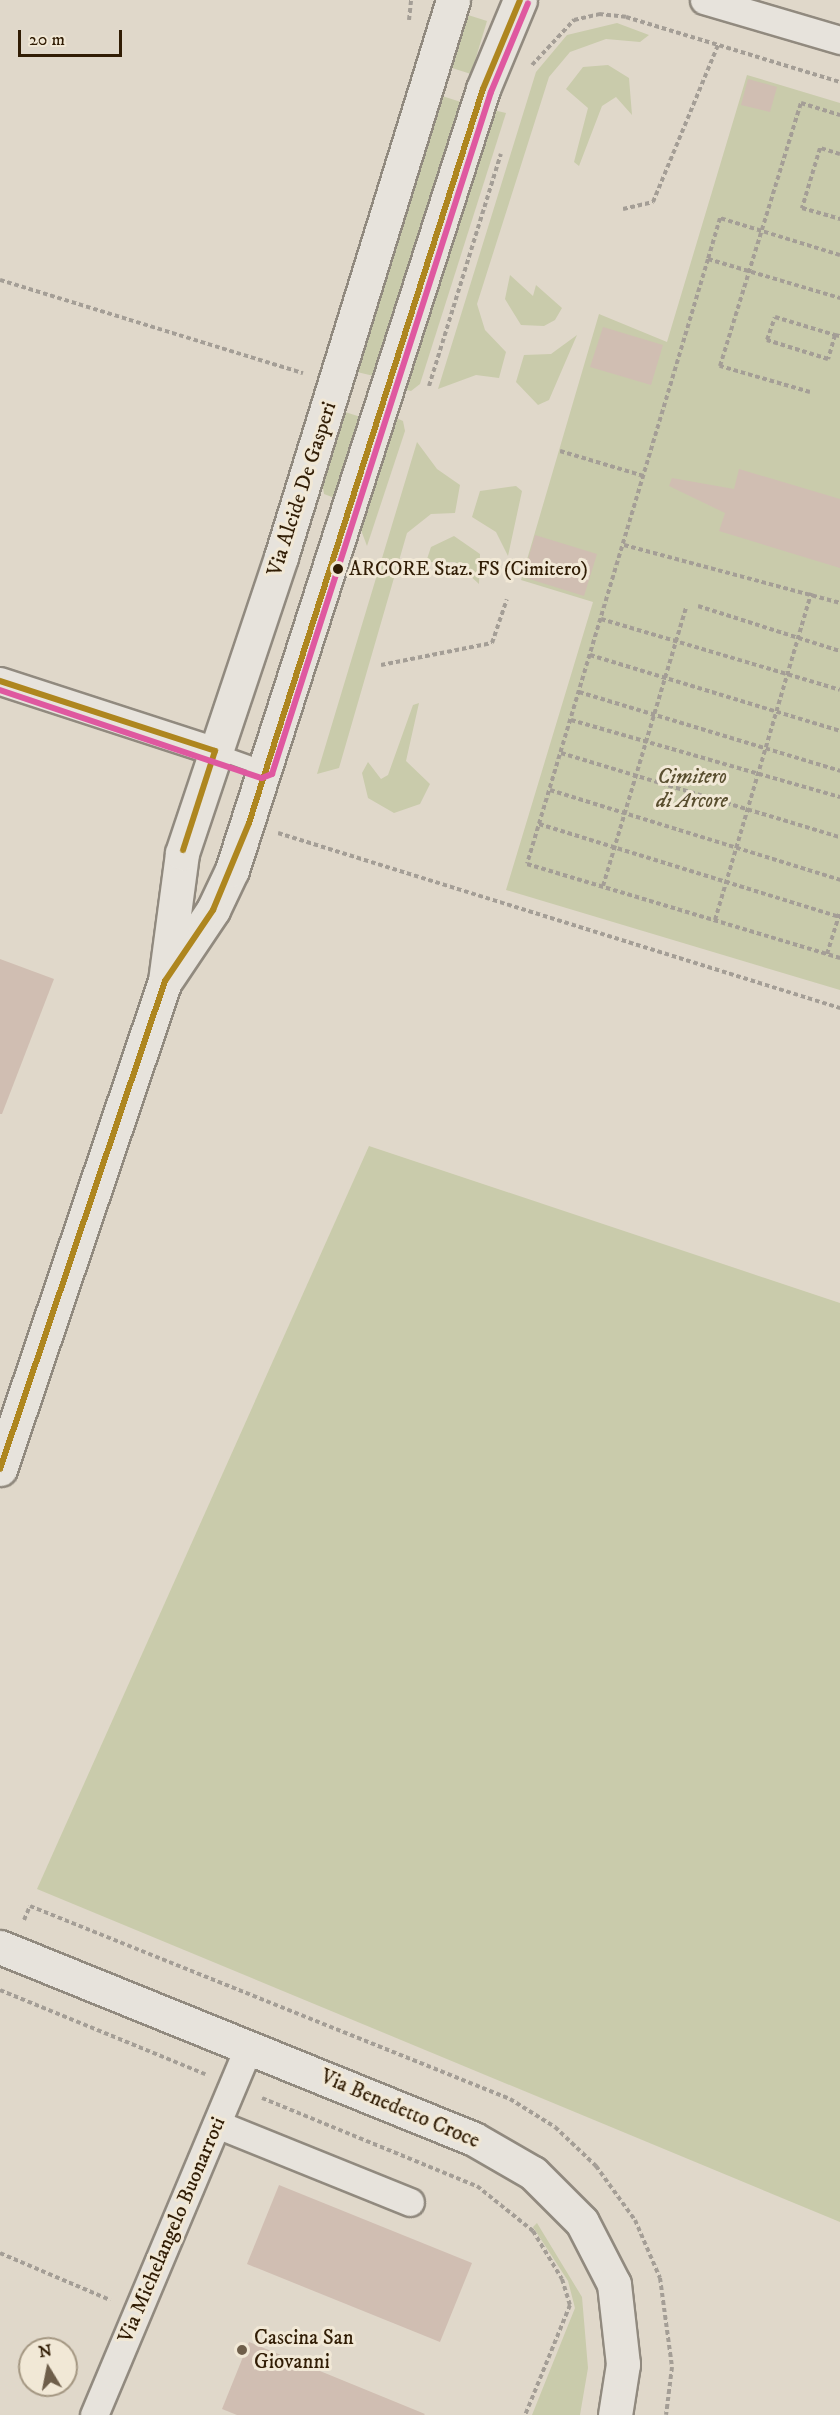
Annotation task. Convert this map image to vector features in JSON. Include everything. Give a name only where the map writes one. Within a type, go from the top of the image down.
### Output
[{"type":"street","name":"Via Alcide De Gasperi","points":[[0,1469],[165,981],[182,853],[453,0]]},
{"type":"street","name":"Via Alcide De Gasperi","points":[[165,981],[213,910],[249,823],[483,89],[520,0]]},
{"type":"street","points":[[704,0],[840,40]]},
{"type":"street","points":[[0,681],[215,751]]},
{"type":"street","name":"Via Benedetto Croce","points":[[4,1944],[474,2139],[533,2173],[574,2213],[614,2284],[623,2364],[615,2415]]},
{"type":"street","name":"Via Michelangelo Buonarroti","points":[[94,2415],[249,2046]]},
{"type":"street","points":[[217,2124],[410,2202]]},
{"type":"lane","points":[[215,751],[265,770]]},
{"type":"path","points":[[530,68],[574,20],[599,14],[718,45],[840,82]]},
{"type":"path","points":[[623,208],[653,202],[718,45]]},
{"type":"path","points":[[810,392],[720,366],[746,270],[801,103],[840,115]]},
{"type":"path","points":[[840,154],[820,148],[802,208],[840,219]]},
{"type":"path","points":[[840,255],[720,218],[527,864],[840,958]]},
{"type":"path","points":[[708,259],[840,298]]},
{"type":"path","points":[[0,280],[304,374]]},
{"type":"path","points":[[774,317],[837,336],[828,359],[767,340],[774,317]]},
{"type":"path","points":[[560,451],[644,476]]},
{"type":"path","points":[[624,545],[811,593],[840,603]]},
{"type":"path","points":[[715,920],[811,593]]},
{"type":"path","points":[[381,665],[492,643],[507,599]]},
{"type":"path","points":[[698,606],[840,651]]},
{"type":"path","points":[[603,886],[686,608]]},
{"type":"path","points":[[601,619],[840,690]]},
{"type":"path","points":[[590,655],[840,730]]},
{"type":"path","points":[[579,692],[840,771]]},
{"type":"path","points":[[571,720],[840,797]]},
{"type":"path","points":[[561,753],[840,837]]},
{"type":"path","points":[[550,790],[840,880]]},
{"type":"path","points":[[249,823],[840,1008]]},
{"type":"path","points":[[539,824],[840,915],[827,954]]},
{"type":"path","points":[[0,2253],[138,2311]]},
{"type":"green space","points":[[468,15],[487,21],[471,74],[452,68]]},
{"type":"green space","points":[[617,23],[649,35],[640,42],[606,39],[570,52],[549,77],[477,304],[485,330],[506,352],[499,378],[476,375],[438,389],[536,72],[567,35]]},
{"type":"green space","points":[[608,65],[629,78],[632,115],[616,97],[602,106],[579,166],[574,162],[588,108],[566,89],[583,67]]},
{"type":"green space","name":"Cimitero di Arcore","points":[[747,75],[840,103],[840,990],[506,890],[593,602],[521,580],[599,314],[667,342]]},
{"type":"green space","points":[[442,96],[464,103],[378,377],[357,372]]},
{"type":"green space","points":[[489,109],[506,113],[420,384],[411,391],[403,389]]},
{"type":"green space","points":[[510,275],[533,296],[536,285],[562,308],[555,320],[544,326],[521,325],[505,299]]},
{"type":"green space","points":[[577,335],[549,400],[538,405],[516,382],[524,355],[551,354]]},
{"type":"green space","points":[[345,412],[364,418],[341,490],[332,497],[324,494],[322,482]]},
{"type":"green space","points":[[392,416],[403,421],[405,431],[367,546],[358,522]]},
{"type":"green space","points":[[417,442],[437,469],[460,485],[455,513],[431,514],[407,533],[339,768],[317,774]]},
{"type":"green space","points":[[516,486],[522,491],[508,556],[496,532],[472,517],[480,491]]},
{"type":"green space","points":[[454,536],[480,554],[479,584],[455,562],[426,562],[431,547]]},
{"type":"green space","points":[[419,703],[406,761],[430,784],[420,804],[394,813],[368,798],[362,773],[368,762],[381,779],[388,775],[413,705]]},
{"type":"green space","points":[[369,1146],[840,1303],[840,2222],[37,1889]]},
{"type":"green space","points":[[537,2223],[582,2297],[588,2368],[580,2415],[532,2415],[575,2308],[568,2281],[533,2227]]},
{"type":"building","points":[[748,79],[777,87],[770,112],[741,105]]},
{"type":"building","points":[[603,327],[663,345],[651,385],[590,367]]},
{"type":"building","points":[[739,469],[840,499],[840,568],[719,531],[725,513],[669,486],[672,478],[734,489]]},
{"type":"building","points":[[535,535],[597,554],[584,596],[523,577]]},
{"type":"building","points":[[0,959],[54,979],[2,1114],[0,1114]]},
{"type":"building","points":[[279,2185],[472,2263],[440,2342],[247,2264]]},
{"type":"building","points":[[249,2342],[425,2414],[237,2415],[222,2409]]},
{"type":"transit line","points":[[0,1469],[165,981],[213,910],[249,823],[483,89],[520,0]]},
{"type":"transit line","points":[[0,690],[262,778],[272,774],[491,92],[528,3]]},
{"type":"transit line","points":[[0,681],[215,751],[183,850]]},
{"type":"place","name":"ARCORE Staz. FS (Cimitero)","points":[[338,569]]},
{"type":"place","name":"Cascina San Giovanni","points":[[242,2350]]}]
